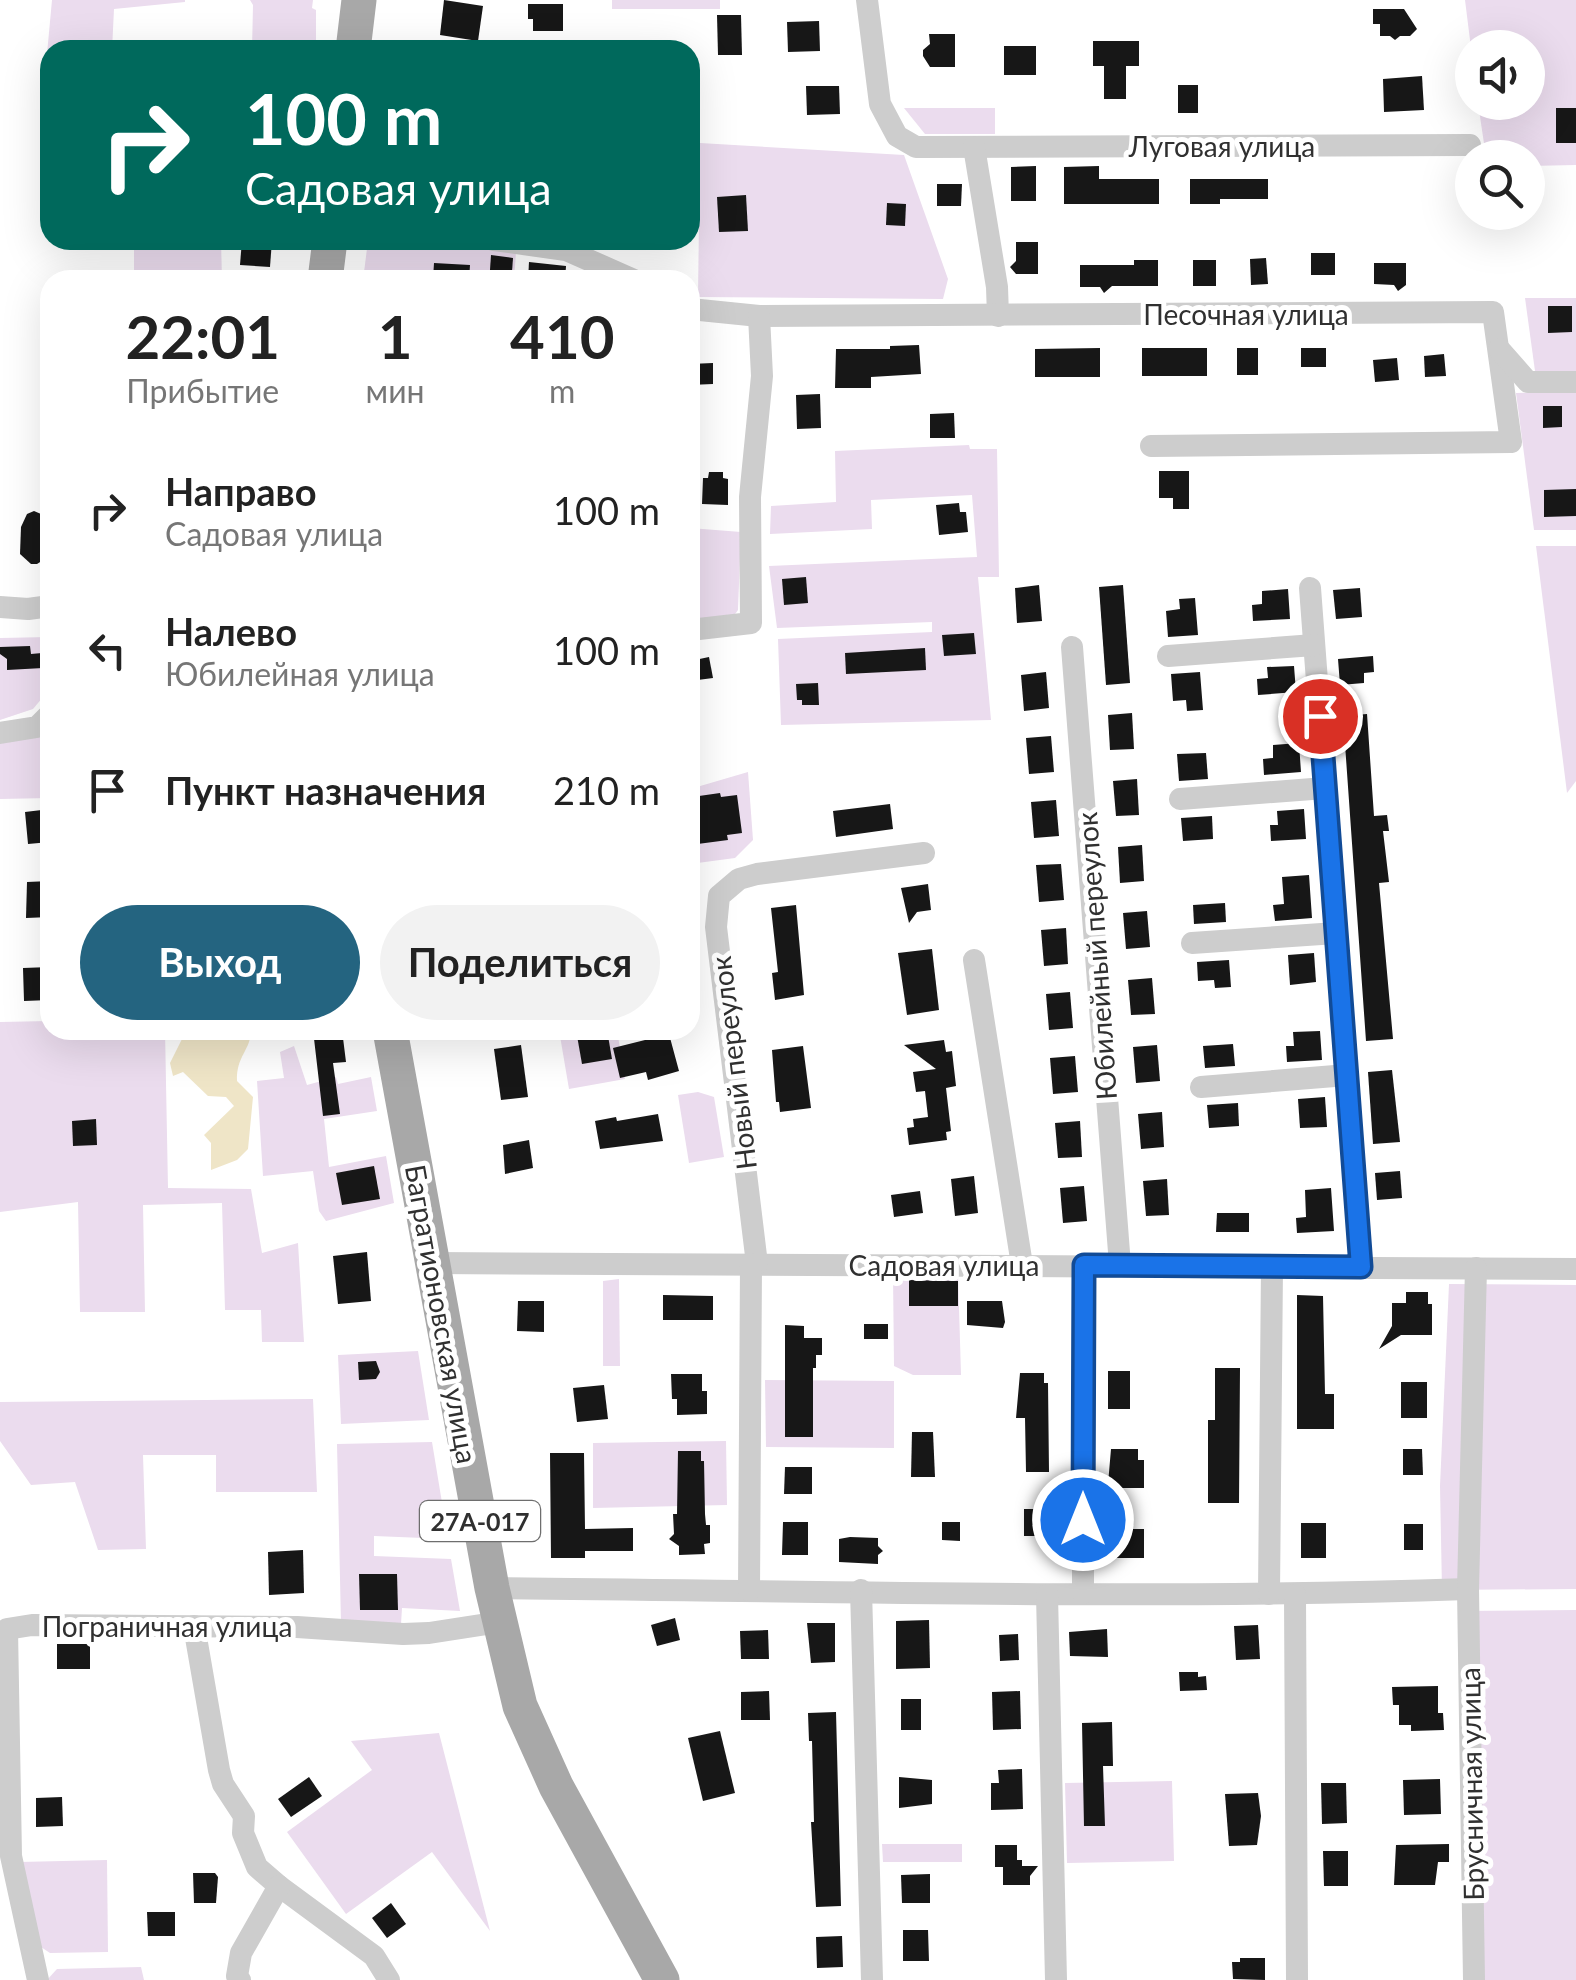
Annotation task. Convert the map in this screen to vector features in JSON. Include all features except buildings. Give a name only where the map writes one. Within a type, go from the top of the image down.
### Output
[{"type":"main road","points":[[354,40],[359,0]]},
{"type":"main road","name":"Багратионовская улица","points":[[392,1040],[496,1605],[520,1706],[556,1786],[662,1980]]},
{"type":"street","name":"Луговая улица","points":[[866,0],[880,104],[898,136],[916,147],[1455,145]]},
{"type":"street","points":[[974,147],[997,287],[998,316]]},
{"type":"street","points":[[566,250],[611,270]]},
{"type":"street","name":"Песочная улица","points":[[700,310],[759,316],[1494,312],[1498,349]]},
{"type":"street","points":[[700,629],[751,624],[750,496],[762,376],[759,316]]},
{"type":"street","points":[[1498,349],[1528,382],[1576,382]]},
{"type":"street","points":[[1151,446],[1511,442],[1498,349]]},
{"type":"street","points":[[1310,588],[1361,1267]]},
{"type":"street","points":[[0,607],[40,607]]},
{"type":"street","points":[[1168,656],[1314,645]]},
{"type":"street","name":"Юбилейный переулок","points":[[1072,647],[1120,1265]]},
{"type":"street","points":[[0,733],[40,723]]},
{"type":"street","points":[[1180,799],[1325,788]]},
{"type":"street","name":"Новый переулок","points":[[754,1264],[716,926],[719,896],[739,879],[757,874],[924,853]]},
{"type":"street","points":[[1192,943],[1336,932]]},
{"type":"street","points":[[974,960],[1022,1265]]},
{"type":"street","points":[[1201,1087],[1347,1075]]},
{"type":"street","name":"Садовая улица","points":[[433,1263],[1576,1269]]},
{"type":"street","points":[[749,1590],[754,1264]]},
{"type":"street","points":[[1083,1593],[1084,1265]]},
{"type":"street","points":[[1269,1594],[1272,1266]]},
{"type":"street","name":"Брусничная улица","points":[[1474,1980],[1468,1589],[1476,1268]]},
{"type":"street","name":"Пограничная улица","points":[[38,1980],[11,1856],[7,1630],[32,1625],[297,1627],[403,1634],[496,1605],[749,1590],[1295,1595],[1468,1589]]},
{"type":"street","points":[[861,1590],[872,1980]]},
{"type":"street","points":[[1046,1595],[1056,1980]]},
{"type":"street","points":[[1295,1595],[1297,1980]]},
{"type":"street","points":[[194,1626],[220,1776],[244,1816],[243,1833],[257,1866],[374,1956],[390,1980]]},
{"type":"street","points":[[240,1980],[237,1976],[241,1953],[279,1886]]},
{"type":"shaded area","points":[[52,0],[185,0],[114,9],[112,40],[48,40]]},
{"type":"shaded area","points":[[250,0],[313,0],[316,40],[252,40]]},
{"type":"shaded area","points":[[612,0],[720,0],[720,9],[612,9]]},
{"type":"shaded area","points":[[1465,0],[1576,0],[1576,165],[1545,166],[1545,140],[1483,140],[1481,120],[1545,120],[1545,30],[1469,30]]},
{"type":"shaded area","points":[[904,108],[995,108],[995,134],[925,134]]},
{"type":"shaded area","points":[[700,143],[904,155],[948,279],[943,299],[700,297]]},
{"type":"shaded area","points":[[134,250],[221,250],[222,270],[134,270]]},
{"type":"shaded area","points":[[367,250],[516,252],[515,270],[364,270]]},
{"type":"shaded area","points":[[1525,298],[1576,298],[1576,376],[1535,371]]},
{"type":"shaded area","points":[[1576,392],[1576,530],[1534,530],[1516,393]]},
{"type":"shaded area","points":[[969,445],[970,449],[997,449],[999,577],[978,577],[991,720],[781,725],[778,639],[932,632],[932,622],[777,628],[769,566],[977,557],[972,495],[871,500],[872,529],[770,534],[771,506],[836,502],[835,451]]},
{"type":"shaded area","points":[[700,529],[741,532],[738,610],[730,621],[700,625]]},
{"type":"shaded area","points":[[1536,546],[1576,546],[1576,781],[1567,793]]},
{"type":"shaded area","points":[[40,637],[40,701],[33,709],[0,720],[0,638]]},
{"type":"shaded area","points":[[40,728],[40,798],[0,799],[0,742]]},
{"type":"shaded area","points":[[748,772],[753,840],[735,858],[700,863],[700,786]]},
{"type":"shaded area","points":[[40,1021],[40,1040],[165,1040],[168,1188],[251,1189],[262,1253],[298,1243],[304,1342],[262,1342],[261,1310],[225,1310],[222,1203],[143,1205],[145,1312],[80,1312],[78,1202],[0,1212],[0,1022]]},
{"type":"shaded area","points":[[182,1040],[249,1040],[237,1081],[253,1097],[248,1149],[237,1160],[211,1170],[211,1143],[204,1135],[234,1106],[226,1097],[208,1096],[183,1072],[173,1076],[170,1063]]},
{"type":"shaded area","points":[[561,1040],[619,1040],[625,1079],[569,1089]]},
{"type":"shaded area","points":[[294,1046],[307,1085],[336,1077],[338,1084],[371,1077],[377,1111],[324,1119],[329,1167],[386,1156],[394,1203],[326,1221],[319,1211],[313,1171],[263,1176],[257,1081],[284,1078],[280,1052]]},
{"type":"shaded area","points":[[698,1092],[714,1097],[724,1157],[689,1163],[678,1095]]},
{"type":"shaded area","points":[[893,1274],[958,1274],[961,1375],[913,1375],[894,1366]]},
{"type":"shaded area","points":[[619,1279],[620,1366],[603,1366],[603,1281]]},
{"type":"shaded area","points":[[1449,1284],[1576,1285],[1576,1589],[1442,1590],[1440,1486]]},
{"type":"shaded area","points":[[418,1351],[429,1420],[341,1424],[338,1355]]},
{"type":"shaded area","points":[[765,1380],[894,1381],[894,1448],[766,1447]]},
{"type":"shaded area","points":[[313,1399],[317,1492],[216,1492],[216,1455],[143,1455],[146,1549],[98,1550],[75,1482],[31,1485],[0,1441],[0,1402]]},
{"type":"shaded area","points":[[726,1441],[727,1505],[593,1508],[593,1443]]},
{"type":"shaded area","points":[[432,1442],[448,1539],[374,1536],[374,1556],[451,1559],[460,1611],[402,1608],[401,1624],[341,1623],[337,1444]]},
{"type":"shaded area","points":[[1576,1610],[1576,1980],[1468,1980],[1459,1611]]},
{"type":"shaded area","points":[[439,1733],[490,1931],[432,1852],[346,1914],[287,1832],[372,1770],[351,1741]]},
{"type":"shaded area","points":[[1172,1781],[1174,1861],[1067,1863],[1065,1783]]},
{"type":"shaded area","points":[[882,1844],[962,1844],[962,1862],[883,1862]]},
{"type":"shaded area","points":[[107,1860],[108,1952],[50,1953],[38,1945],[19,1862]]},
{"type":"shaded area","points":[[141,1967],[144,1980],[47,1980],[57,1969]]},
{"type":"route","points":[[1083,1520],[1084,1265],[1361,1267],[1320,716]]}]
